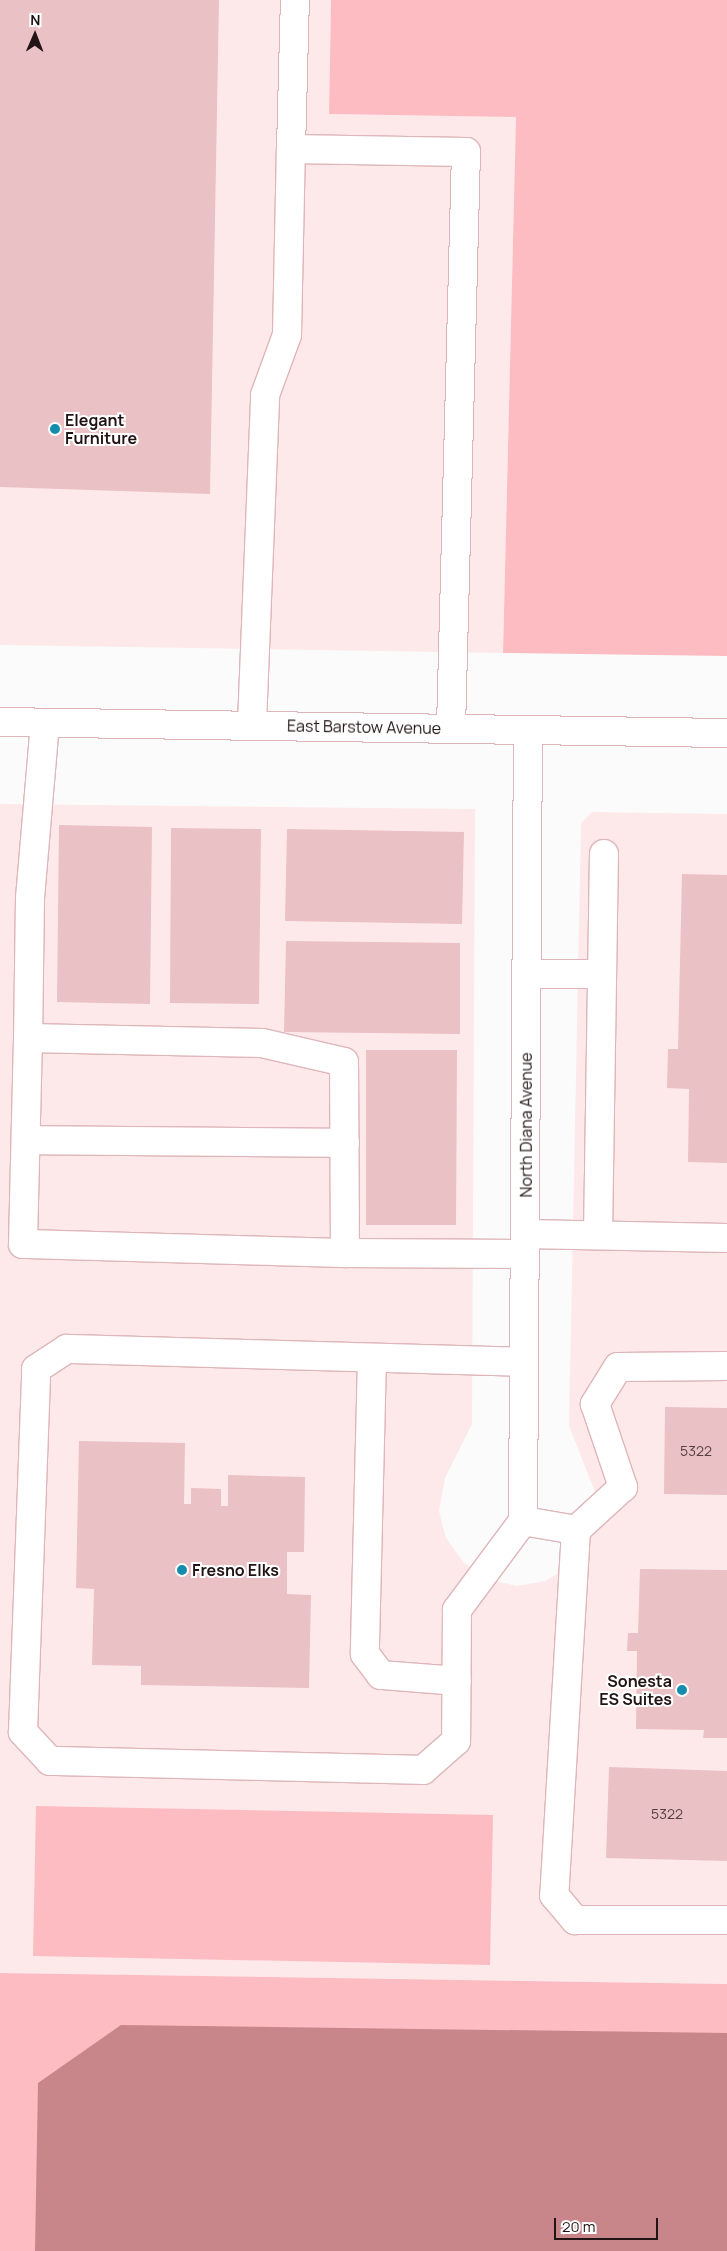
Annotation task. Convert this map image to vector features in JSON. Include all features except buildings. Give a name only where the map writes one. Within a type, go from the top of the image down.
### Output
[{"type":"street","points":[[252,724],[266,395],[287,335],[295,0]]},
{"type":"street","points":[[291,149],[466,152],[451,728]]},
{"type":"street","name":"East Barstow Avenue","points":[[0,722],[252,724],[727,733]]},
{"type":"street","points":[[44,723],[30,898],[23,1244],[345,1253],[525,1244],[598,1235],[727,1238]]},
{"type":"street","name":"North Diana Avenue","points":[[524,1521],[528,730]]},
{"type":"street","points":[[598,1235],[604,854]]},
{"type":"street","points":[[528,974],[602,974]]},
{"type":"street","points":[[28,1038],[262,1044],[344,1062],[345,1253]]},
{"type":"street","points":[[26,1140],[344,1143]]},
{"type":"street","points":[[524,1362],[67,1349],[36,1369],[23,1732],[50,1761],[423,1770],[456,1741],[457,1610],[524,1521],[576,1530]]},
{"type":"street","points":[[372,1358],[365,1654],[381,1675],[457,1681]]},
{"type":"street","points":[[727,1366],[618,1367],[595,1404],[623,1487],[576,1530],[554,1895],[575,1920],[727,1920]]},
{"type":"shaded area","points":[[0,0],[331,0],[329,114],[516,117],[503,653],[0,645]]},
{"type":"shaded area","points":[[331,0],[727,0],[727,656],[503,653],[516,117],[329,114]]},
{"type":"shaded area","points":[[0,804],[475,809],[472,1424],[445,1478],[439,1511],[446,1538],[464,1563],[487,1579],[517,1586],[545,1581],[571,1566],[594,1529],[597,1497],[569,1426],[581,823],[592,812],[727,814],[727,1984],[0,1973]]},
{"type":"shaded area","points":[[36,1806],[493,1815],[490,1965],[33,1956]]},
{"type":"shaded area","points":[[0,1973],[727,1984],[727,2251],[0,2251]]},
{"type":"shaded area","points":[[121,2025],[727,2033],[727,2251],[35,2251],[38,2083]]},
{"type":"place","name":"Elegant Furniture","points":[[55,429]]},
{"type":"place","name":"Fresno Elks","points":[[182,1570]]},
{"type":"place","name":"Sonesta ES Suites","points":[[682,1690]]}]
